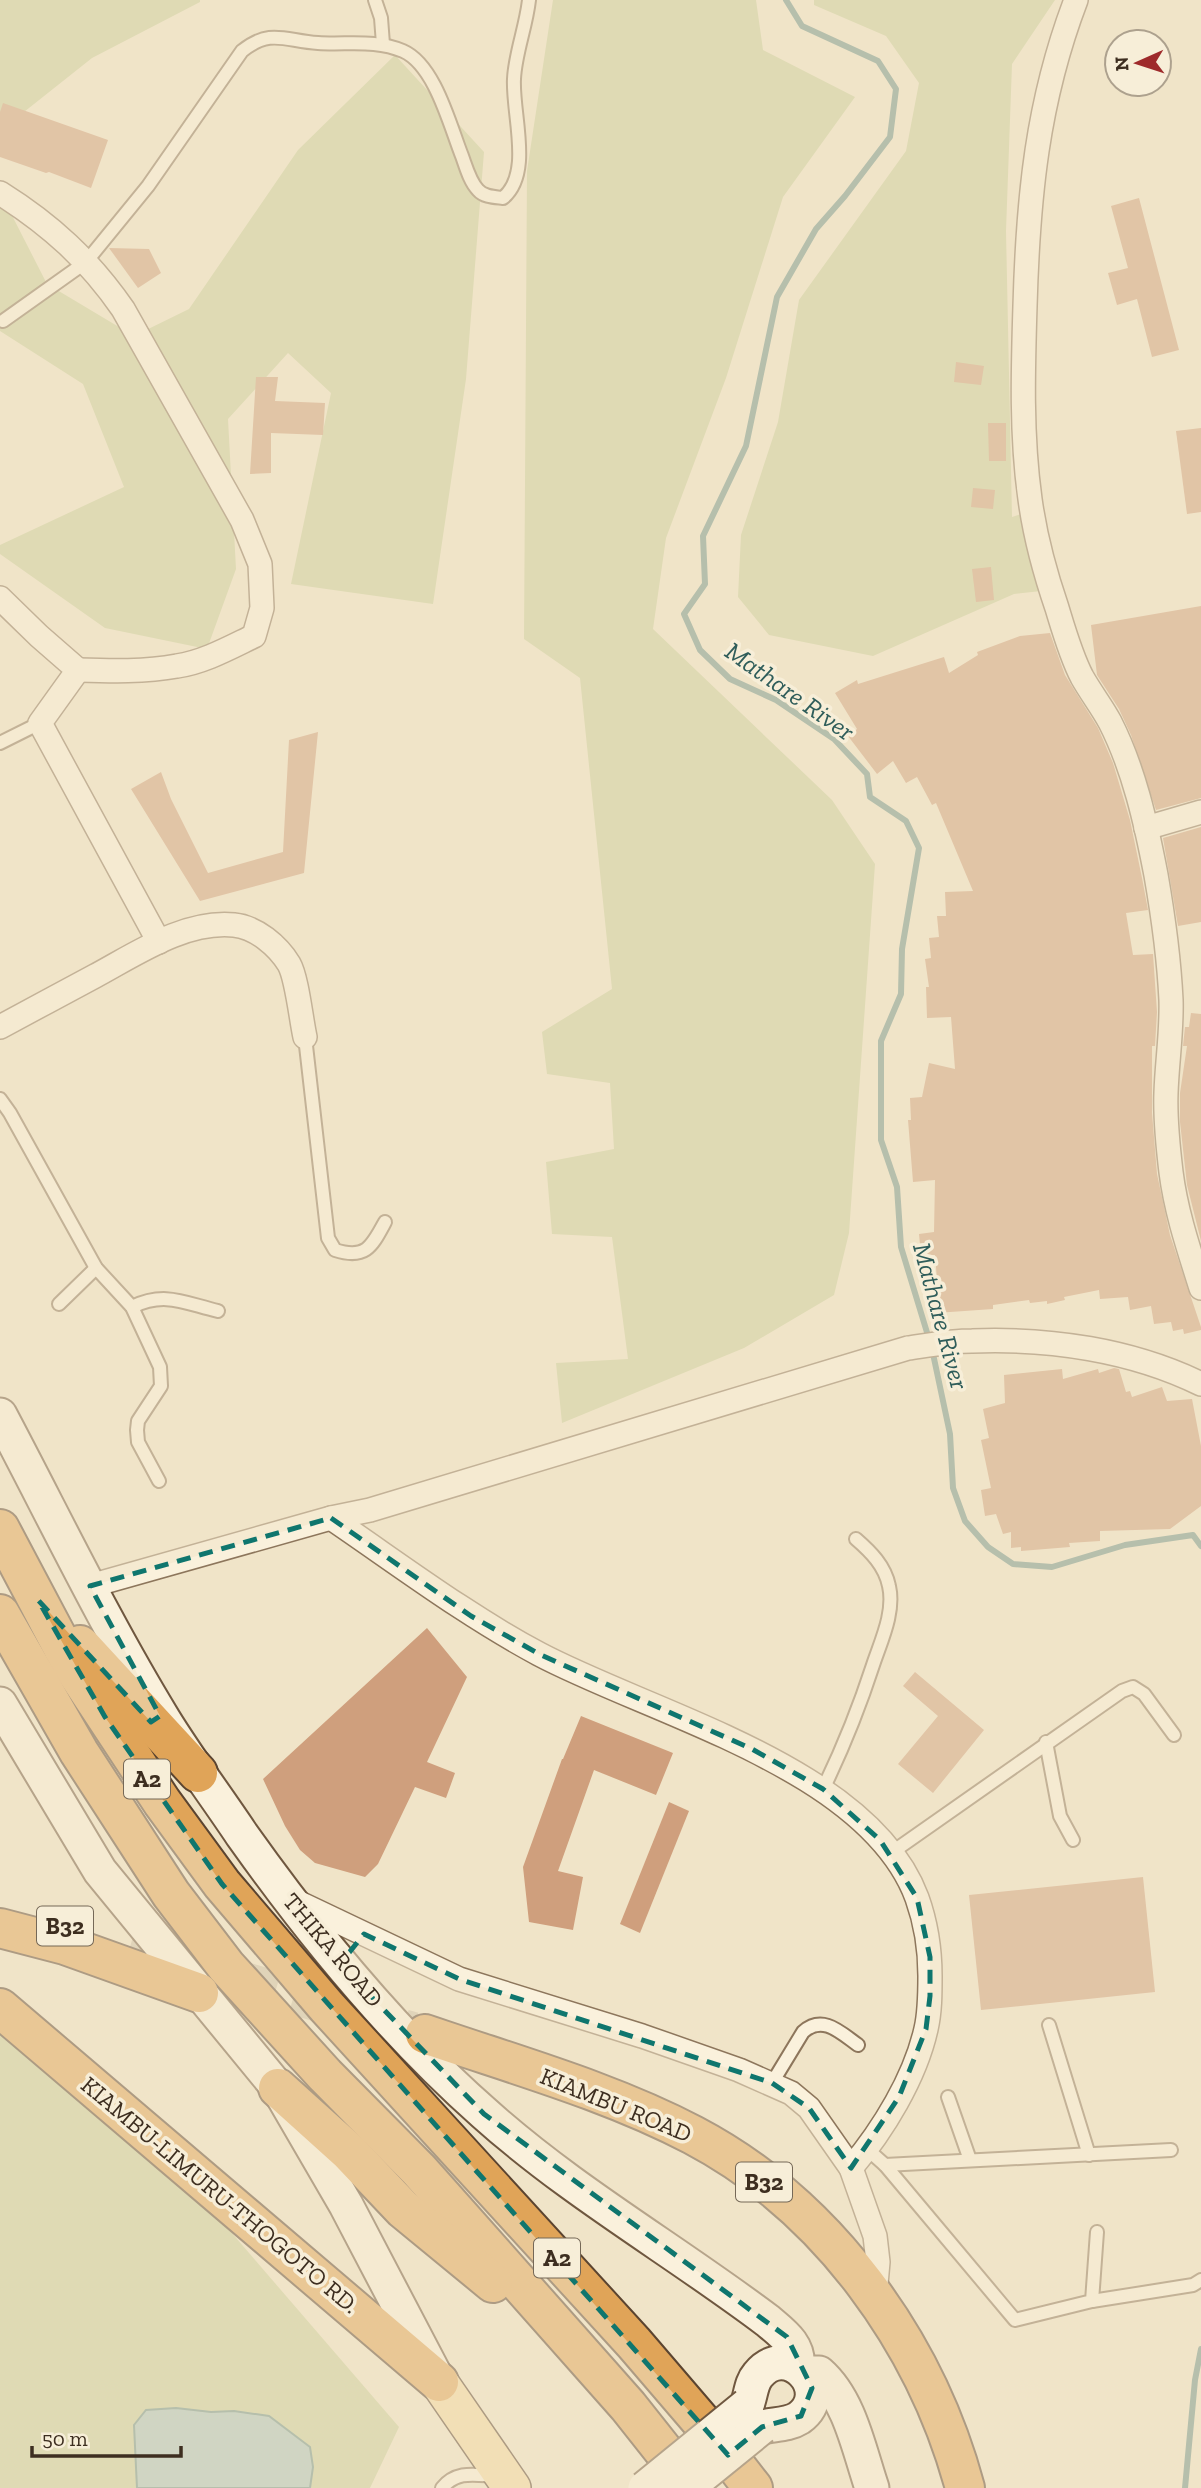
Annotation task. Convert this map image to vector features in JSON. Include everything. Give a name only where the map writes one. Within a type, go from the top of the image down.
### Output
[{"type":"highway","name":"THIKA ROAD","points":[[0,1529],[73,1667],[162,1802],[222,1884],[327,2007],[634,2343],[700,2420],[753,2488]]},
{"type":"highway","points":[[38,1600],[198,1773]]},
{"type":"highway","name":"A2","points":[[0,1614],[79,1752],[171,1894],[226,1966],[325,2075],[419,2170],[628,2406],[693,2488]]},
{"type":"highway","name":"B32","points":[[0,1905],[130,1947]]},
{"type":"highway","name":"B32","points":[[0,1928],[65,1945],[200,1993]]},
{"type":"highway","name":"KIAMBU-LIMURU-THOGOTO RD.","points":[[0,2008],[439,2382]]},
{"type":"highway","name":"KIAMBU ROAD","points":[[425,2034],[619,2101],[693,2135],[739,2162],[785,2199],[839,2250],[875,2295],[916,2364],[941,2413],[965,2488]]},
{"type":"highway","points":[[278,2088],[349,2152],[403,2209],[480,2273],[571,2342]]},
{"type":"main road","name":"THIKA ROAD","points":[[0,1415],[156,1707],[198,1773],[288,1898],[340,1964],[429,2062],[484,2114],[580,2190],[768,2320],[793,2346],[800,2370]]},
{"type":"main road","points":[[0,1704],[100,1871],[278,2088],[346,2205],[439,2382],[509,2482]]},
{"type":"main road","points":[[687,2488],[754,2416],[754,2381],[765,2368],[780,2363],[819,2374],[835,2390],[851,2425],[872,2488]]},
{"type":"main road","points":[[645,2488],[754,2416],[793,2421],[808,2408],[812,2388],[800,2370]]},
{"type":"street","points":[[1076,0],[1059,44],[1046,93],[1029,218],[1023,367],[1030,499],[1041,554],[1057,610],[1081,675],[1110,722],[1129,766],[1146,828],[1156,876],[1171,1000],[1166,1095],[1171,1173],[1201,1288]]},
{"type":"street","points":[[0,193],[60,236],[101,277],[123,309],[242,520],[260,564],[262,608],[254,636],[217,654],[178,666],[123,671],[78,670],[0,598]]},
{"type":"street","points":[[78,670],[40,723],[159,942]]},
{"type":"street","points":[[1146,828],[1201,812]]},
{"type":"street","points":[[0,1027],[159,942],[212,926],[236,925],[260,935],[278,948],[291,967],[305,1037]]},
{"type":"street","points":[[90,1586],[331,1518],[370,1510],[908,1348],[972,1340],[1049,1343],[1103,1352],[1171,1369],[1201,1384]]},
{"type":"street","points":[[331,1518],[435,1588],[471,1616],[541,1655],[752,1749],[823,1789],[842,1803],[891,1853],[917,1898],[930,1957],[930,1996],[926,2029],[917,2057],[885,2125],[852,2168]]},
{"type":"street","points":[[288,1898],[459,1979],[642,2036],[772,2083],[791,2093],[809,2108],[852,2168],[875,2236],[878,2262],[875,2295]]},
{"type":"street","points":[[340,1964],[364,1934]]},
{"type":"lane","points":[[375,0],[381,18],[383,44]]},
{"type":"lane","points":[[3,321],[86,262],[148,186],[242,51],[255,41],[272,36],[320,44],[383,44],[406,52],[421,65],[436,88],[469,175],[478,191],[489,197],[503,198],[512,191],[518,177],[514,80],[529,0]]},
{"type":"lane","points":[[0,743],[40,723]]},
{"type":"lane","points":[[305,1037],[328,1238],[335,1250],[347,1254],[362,1252],[372,1246],[385,1222]]},
{"type":"lane","points":[[0,1099],[96,1268],[132,1307],[160,1367],[161,1386],[138,1421],[137,1430],[138,1441],[159,1481]]},
{"type":"lane","points":[[60,1304],[96,1268]]},
{"type":"lane","points":[[132,1307],[148,1299],[164,1297],[218,1311]]},
{"type":"lane","points":[[823,1789],[858,1712],[884,1633],[891,1602],[885,1572],[874,1556],[856,1539]]},
{"type":"lane","points":[[891,1853],[1122,1691],[1133,1688],[1144,1694],[1174,1735]]},
{"type":"lane","points":[[1046,1742],[1060,1816],[1073,1840]]},
{"type":"lane","points":[[772,2083],[803,2032],[811,2025],[827,2024],[858,2045]]},
{"type":"lane","points":[[1049,2025],[1089,2155]]},
{"type":"lane","points":[[948,2097],[970,2160]]},
{"type":"lane","points":[[867,2149],[885,2165],[1015,2319],[1092,2301],[1192,2285],[1201,2280]]},
{"type":"lane","points":[[885,2165],[1171,2150]]},
{"type":"lane","points":[[1092,2301],[1097,2232]]},
{"type":"lane","points":[[442,2488],[449,2479],[460,2475],[509,2482]]},
{"type":"highlighted area","points":[[331,1518],[471,1616],[541,1655],[752,1749],[823,1789],[880,1840],[917,1898],[930,1957],[930,1996],[926,2029],[899,2097],[851,2168],[809,2108],[772,2083],[459,1979],[364,1934],[340,1964],[484,2114],[787,2337],[812,2388],[801,2416],[762,2427],[728,2455],[222,1884],[105,1717],[38,1600],[151,1722],[160,1716],[90,1586]]},
{"type":"green space","points":[[0,0],[200,2],[92,58],[0,131]]},
{"type":"green space","points":[[553,0],[756,0],[763,50],[855,97],[783,197],[726,378],[666,538],[653,629],[832,800],[875,864],[849,1233],[834,1295],[744,1348],[562,1423],[556,1363],[628,1359],[612,1237],[552,1234],[546,1162],[614,1149],[610,1083],[547,1074],[542,1032],[612,989],[580,678],[524,639],[527,171]]},
{"type":"green space","points":[[814,0],[1055,0],[1012,64],[1006,231],[1012,517],[1021,514],[1041,591],[1014,594],[873,656],[769,635],[738,597],[741,535],[778,422],[799,300],[906,151],[919,83],[886,36],[814,5]]},
{"type":"green space","points":[[395,55],[484,152],[466,379],[433,604],[291,584],[331,393],[288,353],[228,419],[236,569],[207,649],[105,628],[0,554],[0,545],[124,487],[83,384],[0,331],[0,192],[47,284],[134,336],[189,309],[298,150]]},
{"type":"green space","points":[[0,2022],[224,2224],[399,2427],[370,2488],[0,2488]]},
{"type":"water","points":[[176,2408],[269,2416],[310,2447],[313,2467],[310,2488],[137,2488],[134,2425],[146,2410]]},
{"type":"building","points":[[3,103],[108,140],[91,188],[0,157],[0,112]]},
{"type":"building","points":[[1139,198],[1179,350],[1152,357],[1137,299],[1117,305],[1108,273],[1128,268],[1111,206]]},
{"type":"building","points":[[109,248],[149,249],[161,273],[138,288]]},
{"type":"building","points":[[956,362],[984,366],[981,385],[954,382]]},
{"type":"building","points":[[256,377],[278,377],[275,401],[325,403],[323,435],[271,433],[271,473],[250,474]]},
{"type":"building","points":[[988,423],[1006,423],[1006,461],[989,461]]},
{"type":"building","points":[[1201,428],[1201,512],[1187,514],[1176,431]]},
{"type":"building","points":[[973,488],[995,490],[993,509],[971,507]]},
{"type":"building","points":[[991,567],[994,600],[976,602],[972,569]]},
{"type":"building","points":[[1201,606],[1201,798],[1156,810],[1131,735],[1119,709],[1097,675],[1091,625]]},
{"type":"building","points":[[1050,633],[1065,675],[1098,728],[1113,763],[1130,820],[1142,878],[1148,910],[1126,913],[1133,955],[1153,954],[1157,1012],[1155,1046],[1152,1046],[1152,1113],[1157,1174],[1170,1235],[1201,1327],[1201,1330],[1184,1334],[1183,1329],[1173,1331],[1171,1322],[1154,1324],[1151,1306],[1130,1310],[1128,1297],[1100,1299],[1099,1290],[1064,1297],[1065,1300],[1047,1304],[1047,1301],[1030,1303],[1029,1300],[993,1305],[993,1309],[936,1313],[934,1292],[938,1292],[935,1255],[921,1255],[919,1234],[934,1232],[935,1180],[913,1182],[908,1120],[911,1120],[910,1098],[922,1097],[929,1063],[955,1069],[951,1017],[927,1018],[926,987],[929,987],[925,959],[931,958],[929,938],[939,937],[937,916],[946,916],[945,892],[973,891],[936,803],[932,805],[917,777],[906,783],[893,761],[877,774],[848,736],[857,729],[835,693],[857,680],[858,684],[944,657],[949,673],[978,655],[977,652],[1020,636]]},
{"type":"building","points":[[318,732],[304,873],[200,901],[131,789],[161,772],[171,799],[208,873],[283,852],[289,740]]},
{"type":"building","points":[[1201,827],[1201,922],[1178,926],[1163,838]]},
{"type":"building","points":[[1191,1013],[1201,1014],[1201,1241],[1187,1185],[1180,1122],[1180,1093],[1187,1046],[1183,1046],[1185,1027],[1189,1027]]},
{"type":"building","points":[[1062,1369],[1063,1379],[1098,1369],[1099,1373],[1119,1369],[1126,1392],[1130,1391],[1132,1397],[1162,1387],[1167,1401],[1192,1399],[1201,1446],[1201,1506],[1170,1529],[1100,1531],[1100,1541],[1069,1543],[1070,1547],[1021,1551],[1021,1547],[1011,1548],[1011,1532],[1003,1534],[996,1514],[985,1516],[981,1490],[991,1488],[981,1440],[989,1438],[983,1409],[1005,1403],[1004,1375]]},
{"type":"building","points":[[427,1628],[467,1677],[427,1762],[455,1773],[446,1798],[415,1787],[378,1864],[365,1877],[315,1863],[300,1850],[285,1826],[263,1779]]},
{"type":"building","points":[[915,1672],[984,1730],[933,1793],[898,1764],[938,1716],[903,1686]]},
{"type":"building","points":[[581,1716],[673,1753],[656,1795],[594,1770],[558,1871],[583,1877],[573,1930],[529,1922],[523,1867],[562,1759]]},
{"type":"building","points":[[669,1802],[689,1811],[640,1933],[620,1924]]},
{"type":"building","points":[[1143,1877],[1155,1992],[981,2010],[969,1895]]},
{"type":"waterway","name":"Mathare River","points":[[786,0],[802,26],[878,61],[896,89],[890,137],[816,229],[777,297],[746,446],[703,536],[705,584],[684,614],[700,650],[730,679],[776,700],[834,739],[867,774],[870,797],[906,821],[919,848],[902,949],[901,994],[881,1041],[881,1140],[897,1187],[901,1247],[929,1339]]},
{"type":"waterway","name":"Mathare River","points":[[932,1349],[950,1434],[953,1488],[965,1521],[988,1547],[1013,1564],[1052,1567],[1125,1545],[1193,1535],[1201,1546]]},
{"type":"waterway","name":"Mathare River","points":[[1185,2488],[1195,2380],[1201,2349]]},
{"type":"tunnel","points":[[130,1947],[413,2031]]}]
